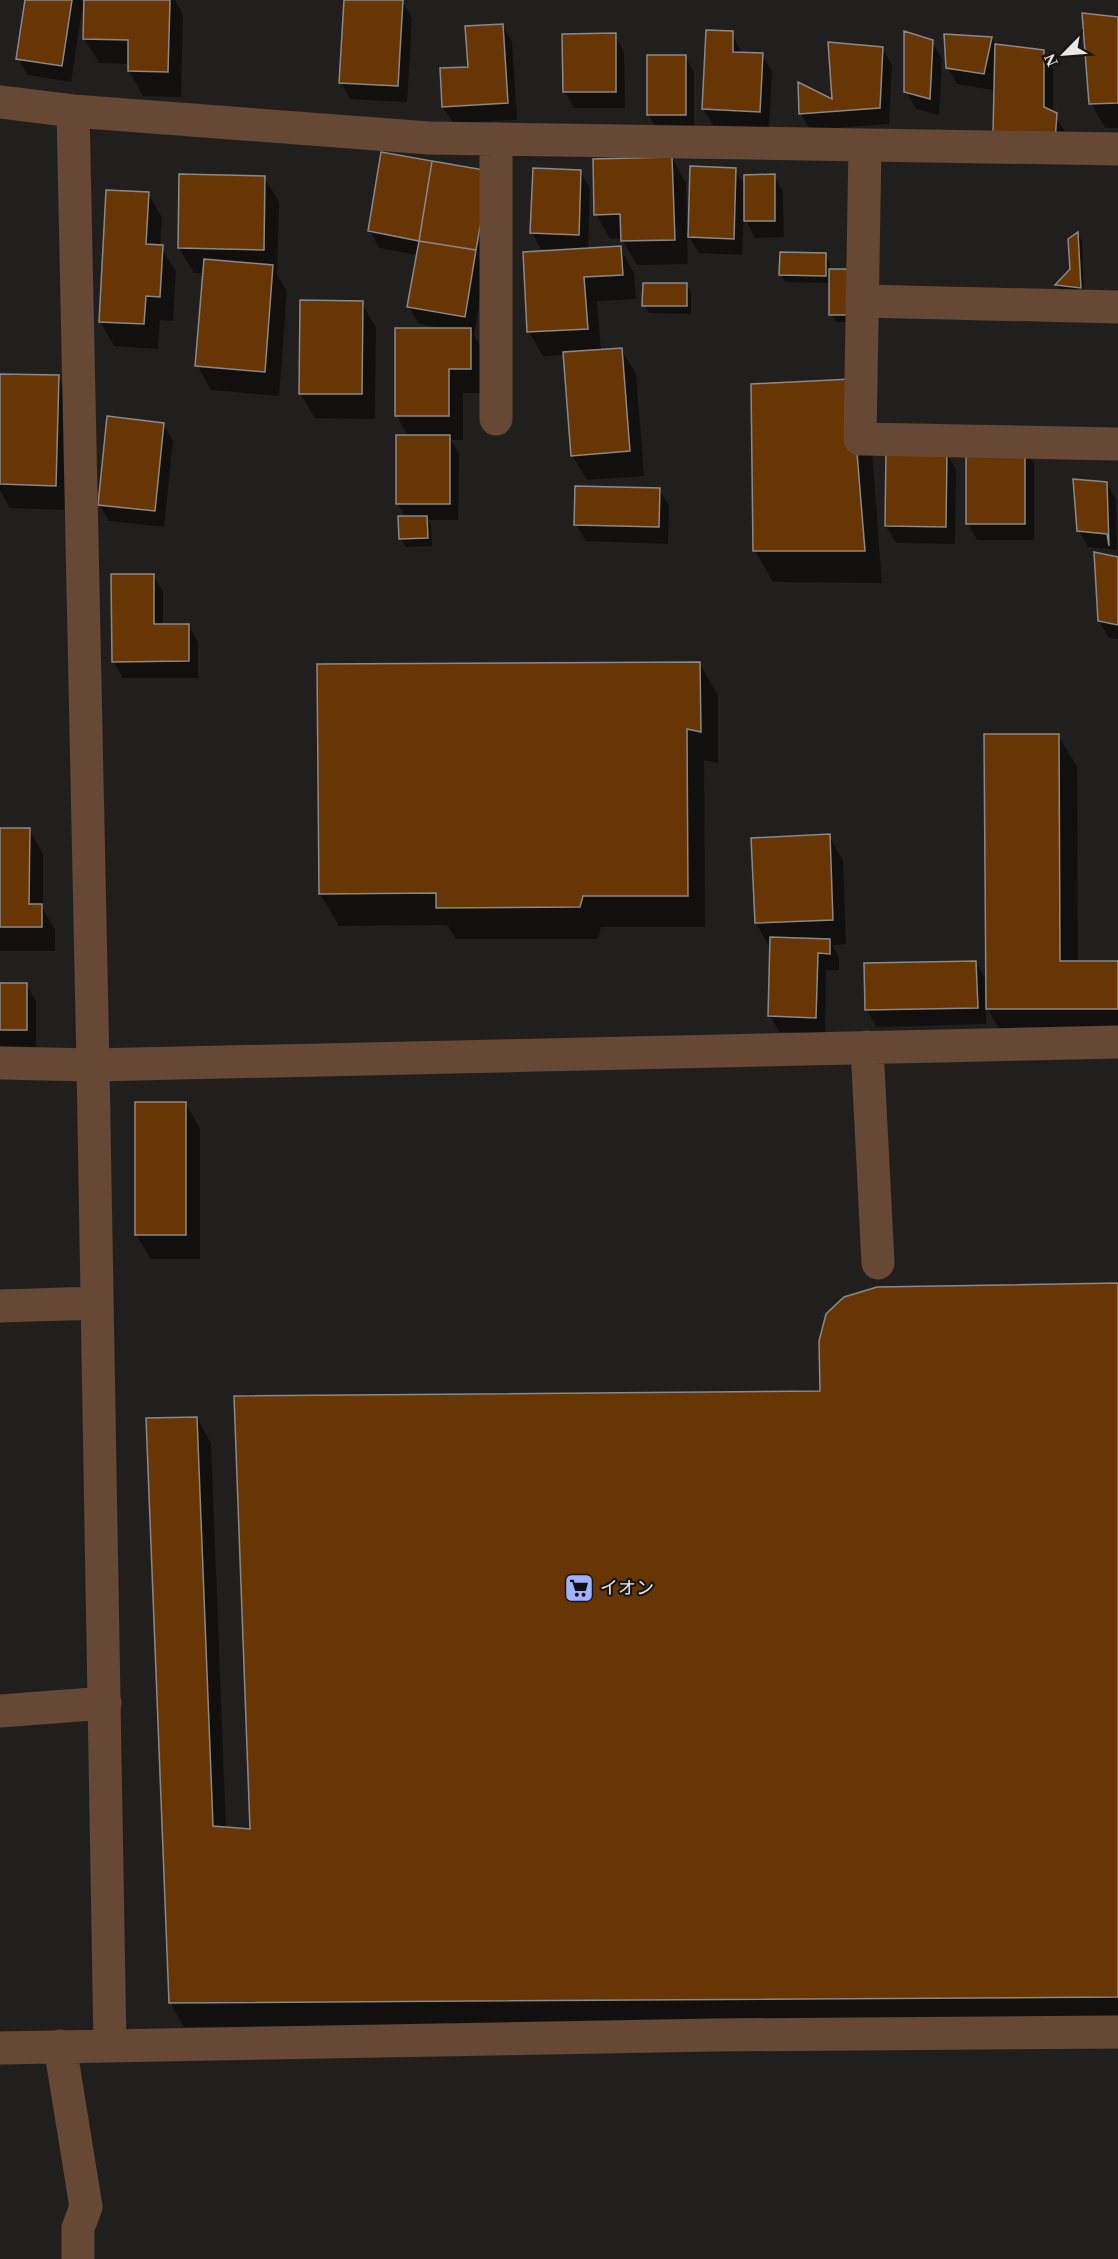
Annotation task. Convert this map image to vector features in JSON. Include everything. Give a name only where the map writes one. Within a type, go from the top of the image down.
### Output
[{"type":"street","points":[[0,102],[73,111],[429,138],[1118,150]]},
{"type":"street","points":[[73,111],[110,2046]]},
{"type":"street","points":[[496,139],[496,419]]},
{"type":"street","points":[[865,145],[860,439],[1118,444]]},
{"type":"street","points":[[862,301],[1118,307]]},
{"type":"street","points":[[0,1063],[93,1065],[1118,1042]]},
{"type":"street","points":[[867,1047],[878,1263]]},
{"type":"street","points":[[0,1306],[97,1303]]},
{"type":"street","points":[[0,1711],[105,1703]]},
{"type":"street","points":[[0,2048],[1118,2032]]},
{"type":"street","points":[[60,2046],[86,2207],[78,2228],[78,2259]]},
{"type":"building","points":[[25,0],[72,0],[62,66],[16,59]]},
{"type":"building","points":[[84,0],[170,0],[168,72],[128,71],[128,40],[83,39]]},
{"type":"building","points":[[344,0],[403,0],[398,86],[339,83]]},
{"type":"building","points":[[1082,13],[1118,17],[1118,103],[1089,104]]},
{"type":"building","points":[[503,24],[508,103],[442,107],[440,68],[468,67],[465,26]]},
{"type":"building","points":[[706,30],[733,31],[733,52],[763,53],[760,112],[702,109]]},
{"type":"building","points":[[904,31],[933,40],[930,99],[904,92]]},
{"type":"building","points":[[616,33],[616,92],[563,92],[562,34]]},
{"type":"building","points":[[944,34],[992,37],[984,74],[946,68]]},
{"type":"building","points":[[828,42],[883,47],[880,108],[799,114],[798,82],[832,99]]},
{"type":"building","points":[[995,44],[1044,50],[1044,107],[1057,113],[1055,141],[993,132]]},
{"type":"building","points":[[647,55],[686,55],[686,115],[647,115]]},
{"type":"building","points":[[381,152],[432,161],[419,241],[368,231]]},
{"type":"building","points":[[672,157],[675,240],[621,241],[620,214],[594,215],[593,159]]},
{"type":"building","points":[[432,161],[490,171],[476,250],[419,241]]},
{"type":"building","points":[[690,166],[736,168],[734,239],[688,237]]},
{"type":"building","points":[[533,168],[581,170],[579,235],[530,233]]},
{"type":"building","points":[[179,174],[265,176],[264,250],[178,248]]},
{"type":"building","points":[[775,174],[775,221],[744,221],[744,175]]},
{"type":"building","points":[[106,190],[149,192],[146,244],[163,245],[160,297],[146,296],[144,324],[99,322]]},
{"type":"building","points":[[1078,232],[1081,288],[1055,285],[1070,269],[1068,239]]},
{"type":"building","points":[[419,241],[476,250],[465,317],[407,307]]},
{"type":"building","points":[[621,246],[623,275],[584,277],[588,329],[527,332],[523,252]]},
{"type":"building","points":[[780,252],[826,253],[826,276],[779,275]]},
{"type":"building","points":[[204,259],[273,265],[265,372],[195,366]]},
{"type":"building","points":[[829,269],[857,269],[857,315],[829,315]]},
{"type":"building","points":[[643,283],[687,283],[687,306],[642,306]]},
{"type":"building","points":[[300,300],[363,301],[362,394],[299,394]]},
{"type":"building","points":[[395,328],[471,328],[471,369],[449,369],[449,416],[395,416]]},
{"type":"building","points":[[622,348],[630,451],[571,456],[563,352]]},
{"type":"building","points":[[0,374],[59,375],[56,486],[0,484]]},
{"type":"building","points":[[851,379],[865,551],[753,551],[751,384]]},
{"type":"building","points":[[107,416],[164,423],[155,511],[98,505]]},
{"type":"building","points":[[396,435],[450,435],[450,504],[396,504]]},
{"type":"building","points":[[1025,445],[1025,524],[966,524],[966,446]]},
{"type":"building","points":[[886,450],[947,451],[946,527],[885,526]]},
{"type":"building","points":[[1073,479],[1107,482],[1109,546],[1107,534],[1077,531]]},
{"type":"building","points":[[575,486],[660,488],[659,527],[574,525]]},
{"type":"building","points":[[398,516],[427,516],[428,538],[399,539]]},
{"type":"building","points":[[1094,552],[1118,557],[1118,625],[1098,621]]},
{"type":"building","points":[[111,574],[154,574],[154,624],[189,624],[189,661],[112,662]]},
{"type":"building","points":[[700,662],[701,732],[687,729],[688,896],[583,896],[580,907],[436,908],[436,893],[319,894],[317,664]]},
{"type":"building","points":[[984,734],[1059,734],[1060,961],[1118,961],[1118,1009],[986,1009]]},
{"type":"building","points":[[0,828],[30,828],[29,904],[42,904],[42,927],[0,927]]},
{"type":"building","points":[[830,834],[833,920],[755,923],[751,838]]},
{"type":"building","points":[[770,937],[830,939],[830,954],[818,953],[816,1018],[768,1016]]},
{"type":"building","points":[[976,961],[978,1008],[865,1010],[864,963]]},
{"type":"building","points":[[0,983],[27,983],[27,1030],[0,1030]]},
{"type":"building","points":[[135,1102],[186,1102],[186,1235],[135,1235]]},
{"type":"building","points":[[1118,1283],[1118,1997],[169,2003],[146,1418],[197,1417],[213,1826],[250,1829],[234,1396],[820,1391],[819,1341],[826,1314],[844,1297],[877,1287]]},
{"type":"place","name":"イオン","points":[[579,1588]]}]
